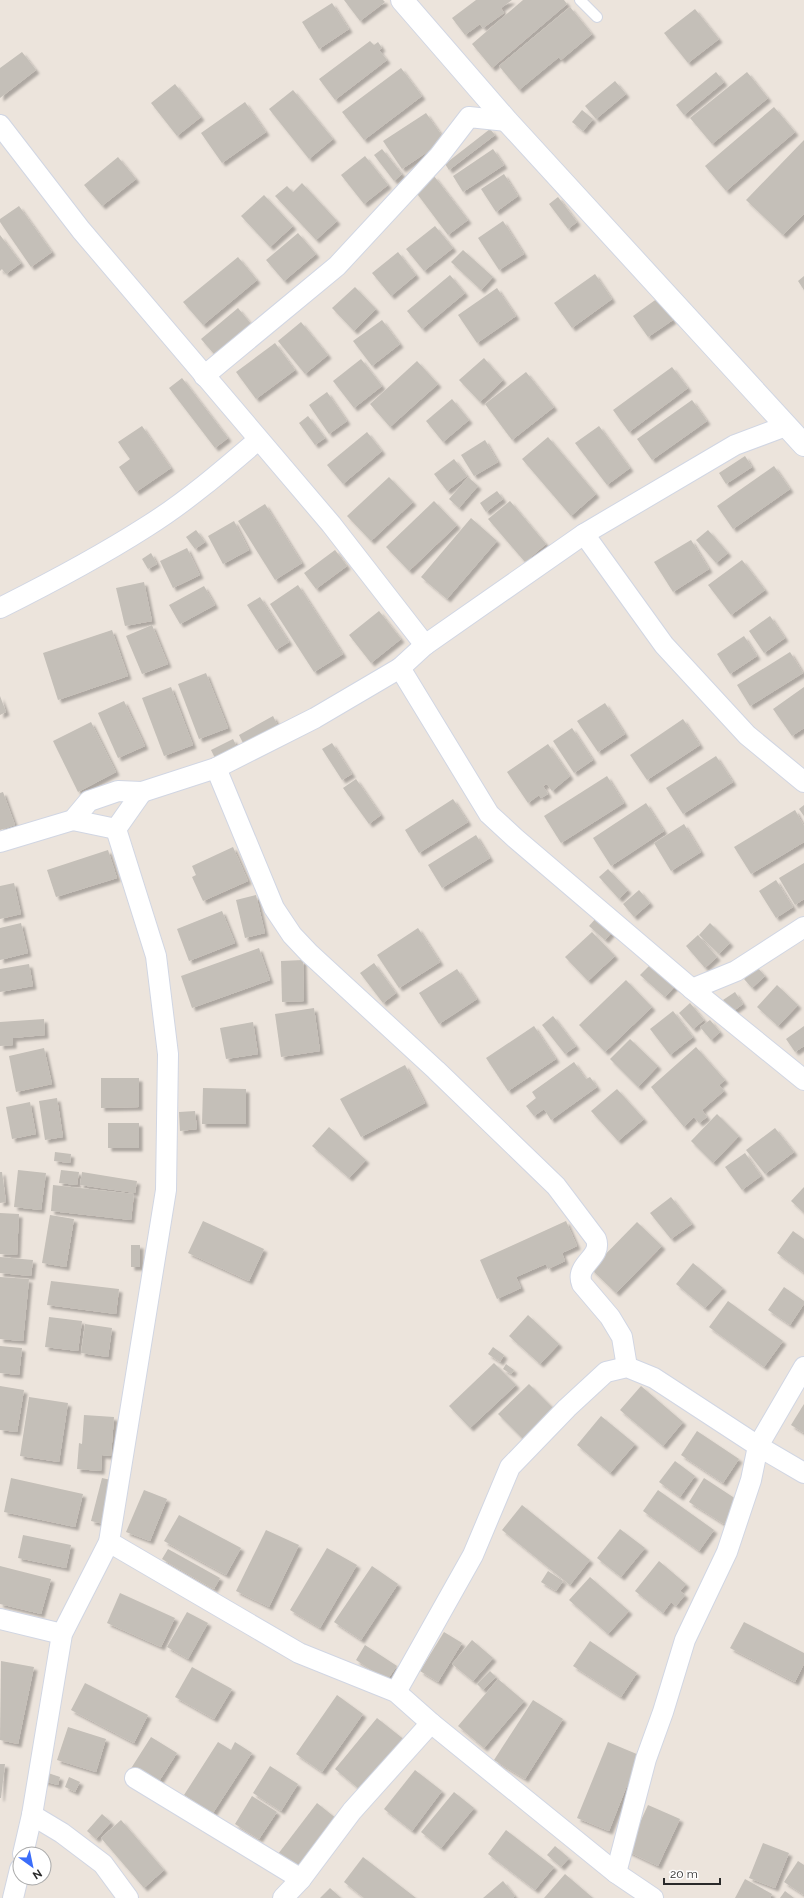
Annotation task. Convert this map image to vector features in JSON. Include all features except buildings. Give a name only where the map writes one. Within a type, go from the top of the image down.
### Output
[{"type":"street","points":[[402,0],[507,121],[804,445]]},
{"type":"street","points":[[204,376],[337,266],[439,156],[470,117],[507,121]]},
{"type":"street","points":[[0,125],[81,230],[331,524],[425,645]]},
{"type":"street","points":[[73,820],[89,801],[118,791],[142,792],[216,768],[315,718],[400,668],[425,645],[584,534],[735,445],[786,426]]},
{"type":"street","points":[[0,608],[69,574],[147,526],[211,480],[258,440]]},
{"type":"street","points":[[584,534],[664,645],[747,735],[804,782]]},
{"type":"street","points":[[400,668],[489,814],[692,989],[804,1080]]},
{"type":"street","points":[[216,768],[274,908],[292,935],[309,953],[436,1070],[556,1186],[596,1239],[598,1245],[595,1253],[582,1268],[579,1277],[582,1284],[610,1317],[622,1337],[627,1367]]},
{"type":"street","points":[[116,829],[142,792]]},
{"type":"street","points":[[0,842],[73,820],[116,829]]},
{"type":"street","points":[[25,1846],[32,1816],[62,1634],[109,1542],[166,1190],[168,1054],[156,956],[116,829]]},
{"type":"street","points":[[692,989],[736,971],[804,927]]},
{"type":"street","points":[[396,1692],[473,1555],[510,1467],[567,1408],[606,1372],[627,1367],[654,1378],[758,1446],[804,1473]]},
{"type":"street","points":[[616,1873],[646,1759],[663,1712],[685,1640],[727,1552],[751,1480],[758,1446],[804,1367]]},
{"type":"street","points":[[109,1542],[299,1653],[396,1692],[431,1723],[616,1873],[653,1898]]},
{"type":"street","points":[[0,1619],[62,1634]]},
{"type":"street","points":[[284,1898],[301,1879],[352,1811],[431,1723]]},
{"type":"street","points":[[135,1778],[301,1879]]},
{"type":"street","points":[[32,1816],[62,1833],[103,1864],[128,1898]]},
{"type":"street","points":[[14,1898],[16,1886]]},
{"type":"lane","points":[[580,0],[597,16]]}]
